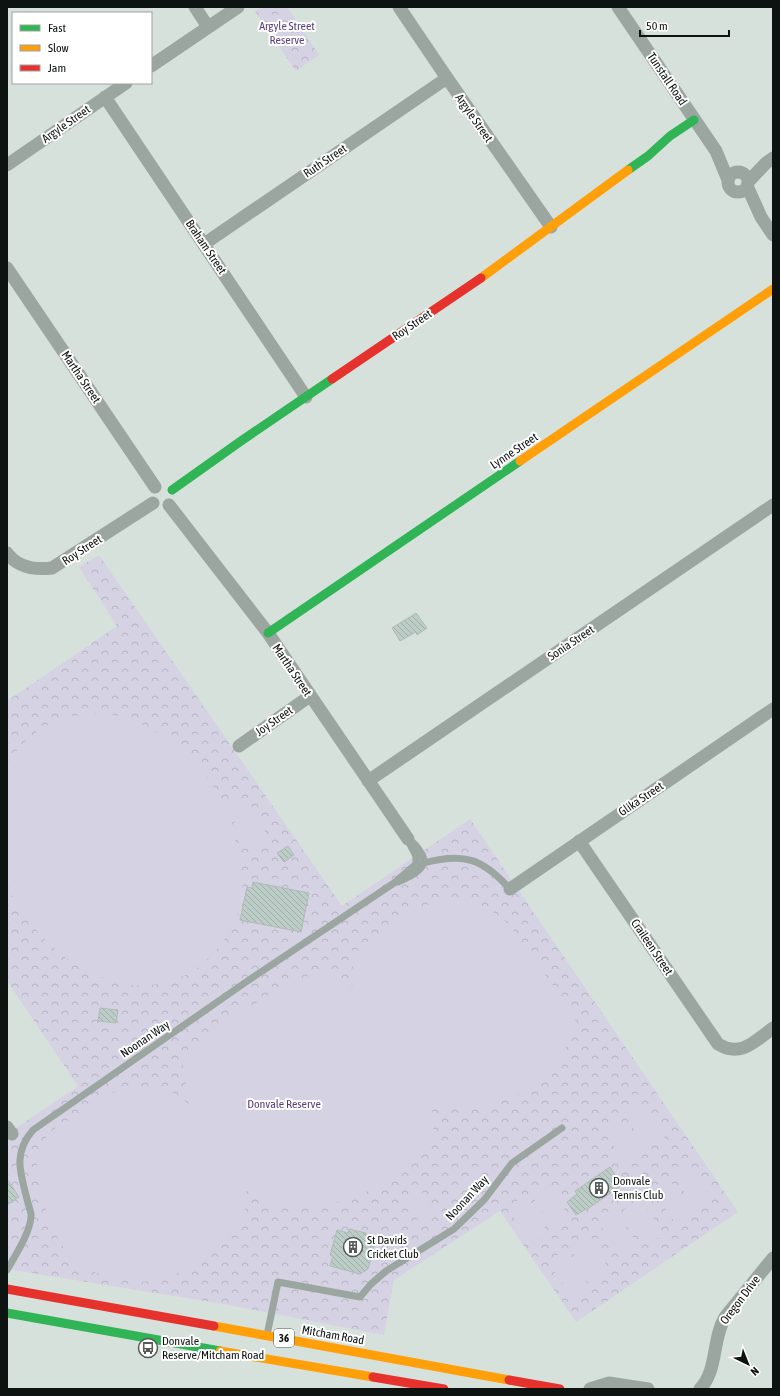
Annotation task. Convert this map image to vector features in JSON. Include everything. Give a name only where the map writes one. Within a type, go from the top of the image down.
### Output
[{"type":"street","points":[[195,7],[208,27]]},
{"type":"street","points":[[152,65],[238,7]]},
{"type":"street","name":"Argyle Street","points":[[399,7],[551,227]]},
{"type":"street","name":"Tunstall Road","points":[[618,7],[696,123],[740,181],[773,235]]},
{"type":"street","name":"Ruth Street","points":[[204,244],[447,78]]},
{"type":"street","name":"Argyle Street","points":[[7,165],[124,84]]},
{"type":"street","name":"Braham Street","points":[[105,97],[306,397]]},
{"type":"street","name":"Roy Street","points":[[172,490],[497,267],[648,156],[673,143],[696,123]]},
{"type":"street","points":[[740,181],[769,160]]},
{"type":"street","name":"Martha Street","points":[[7,268],[155,487]]},
{"type":"street","name":"Lynne Street","points":[[268,633],[773,288]]},
{"type":"street","points":[[165,485],[172,490],[174,498],[169,505],[161,507],[153,503],[151,495],[155,487],[165,485]]},
{"type":"street","name":"Roy Street","points":[[7,553],[19,564],[28,568],[40,570],[52,568],[153,503]]},
{"type":"street","name":"Martha Street","points":[[169,505],[268,633],[408,840]]},
{"type":"street","name":"Sonia Street","points":[[368,781],[773,505]]},
{"type":"street","name":"Joy Street","points":[[239,746],[310,696]]},
{"type":"street","name":"Glika Street","points":[[510,889],[773,709]]},
{"type":"street","name":"Craileen Street","points":[[579,841],[718,1044],[734,1050],[744,1048],[773,1028]]},
{"type":"street","name":"Oregon Drive","points":[[714,1389],[712,1369],[719,1328],[725,1317],[773,1258]]},
{"type":"street","name":"Mitcham Road","points":[[7,1289],[560,1389]]},
{"type":"street","name":"36","points":[[7,1313],[444,1389]]},
{"type":"street","points":[[261,1358],[267,1335]]},
{"type":"street","name":"Oregon Drive","points":[[700,1389],[705,1383],[712,1369]]},
{"type":"street","points":[[590,1389],[608,1382],[648,1389]]},
{"type":"lane","name":"Martha Street","points":[[408,840],[412,850],[420,857]]},
{"type":"lane","points":[[420,857],[424,863],[451,858],[468,859],[485,866],[510,889]]},
{"type":"lane","name":"Noonan Way","points":[[7,1270],[30,1227],[31,1214],[22,1180],[15,1138],[30,1134],[38,1126],[246,982],[394,883],[415,865],[420,857]]},
{"type":"lane","name":"Noonan Way","points":[[394,883],[406,878],[418,870],[424,863]]},
{"type":"lane","name":"Noonan Way","points":[[267,1335],[278,1282],[360,1297],[370,1284],[386,1271],[454,1229],[484,1200],[512,1163],[562,1128]]},
{"type":"green space","name":"Argyle Street Reserve","points":[[261,7],[287,7],[319,55],[296,71],[255,11]]},
{"type":"green space","name":"Donvale Reserve","points":[[99,555],[342,906],[470,819],[738,1212],[576,1322],[500,1211],[394,1280],[384,1335],[223,1304],[7,1269],[7,1134],[78,1086],[7,981],[7,701],[117,626],[79,567]]},
{"type":"green space","points":[[89,714],[108,714],[125,718],[147,727],[167,739],[185,753],[201,769],[225,805],[231,819],[241,864],[242,881],[242,896],[233,926],[225,939],[201,965],[183,976],[162,983],[140,986],[118,983],[82,968],[69,960],[55,949],[31,924],[21,910],[7,883],[7,765],[18,749],[40,729],[67,717]]},
{"type":"green space","points":[[240,795],[242,800],[248,798],[254,816],[259,814],[268,840],[241,850],[235,823],[226,800]]},
{"type":"green space","points":[[461,898],[486,907],[509,924],[576,1018],[562,1055],[544,1076],[521,1093],[494,1103],[467,1108],[431,1105],[434,1118],[434,1130],[428,1148],[423,1155],[403,1172],[388,1181],[353,1197],[316,1207],[298,1209],[283,1208],[272,1205],[246,1184],[246,1207],[234,1230],[219,1244],[195,1262],[169,1277],[145,1281],[116,1279],[89,1270],[78,1264],[70,1256],[50,1222],[38,1178],[37,1164],[40,1150],[45,1139],[52,1131],[102,1098],[126,1088],[153,1086],[162,1088],[182,1099],[195,1111],[186,1086],[183,1070],[183,1062],[190,1046],[291,980],[319,974],[330,975],[338,978],[352,990],[353,962],[405,913],[438,901]]},
{"type":"green space","points":[[640,1103],[665,1138],[648,1149],[624,1115]]},
{"type":"green space","points":[[619,1118],[643,1153],[626,1164],[603,1130]]},
{"type":"green space","points":[[688,1163],[712,1198],[696,1209],[672,1174]]},
{"type":"green space","points":[[668,1177],[692,1212],[676,1224],[651,1189]]},
{"type":"green space","points":[[545,1181],[569,1216],[553,1227],[529,1192]]},
{"type":"green space","points":[[424,1192],[437,1216],[420,1225],[408,1201]]},
{"type":"green space","points":[[524,1196],[548,1232],[531,1243],[507,1207]]},
{"type":"green space","points":[[640,1199],[664,1234],[647,1245],[623,1210]]},
{"type":"green space","points":[[617,1214],[641,1249],[624,1260],[600,1225]]},
{"type":"green space","points":[[586,1235],[610,1270],[593,1282],[569,1247]]},
{"type":"green space","points":[[564,1250],[589,1285],[572,1297],[548,1262]]},
{"type":"building","points":[[416,613],[427,628],[417,635],[416,632],[400,641],[392,628]]},
{"type":"building","points":[[288,846],[294,855],[284,862],[277,853]]},
{"type":"building","points":[[253,882],[309,893],[301,932],[240,920],[247,887],[252,888]]},
{"type":"building","points":[[100,1008],[118,1010],[116,1023],[98,1021]]},
{"type":"building","name":"Donvale Tennis Club","points":[[610,1167],[622,1185],[586,1210],[576,1215],[567,1202],[577,1194],[575,1191]]},
{"type":"building","points":[[7,1179],[19,1197],[7,1205]]},
{"type":"building","name":"St Davids Cricket Club","points":[[349,1229],[366,1233],[366,1236],[376,1239],[368,1269],[360,1274],[330,1266],[333,1256],[330,1255],[337,1230],[348,1233]]},
{"type":"traffic: fast","points":[[628,170],[648,156],[670,136],[694,120]]},
{"type":"traffic: fast","points":[[172,490],[332,379]]},
{"type":"traffic: fast","points":[[268,633],[520,461]]},
{"type":"traffic: fast","points":[[7,1313],[220,1351]]},
{"type":"traffic: slow","points":[[481,278],[628,170]]},
{"type":"traffic: slow","points":[[520,461],[773,289]]},
{"type":"traffic: slow","points":[[214,1326],[509,1380]]},
{"type":"traffic: slow","points":[[220,1351],[373,1377]]},
{"type":"traffic: jam","points":[[332,379],[481,278]]},
{"type":"traffic: jam","points":[[7,1289],[214,1326]]},
{"type":"traffic: jam","points":[[373,1377],[444,1389]]},
{"type":"traffic: jam","points":[[509,1380],[560,1389]]},
{"type":"place","name":"Donvale Tennis Club","points":[[599,1188]]},
{"type":"place","name":"St Davids Cricket Club","points":[[353,1247]]},
{"type":"place","name":"Donvale Reserve/Mitcham Road","points":[[148,1348]]}]
